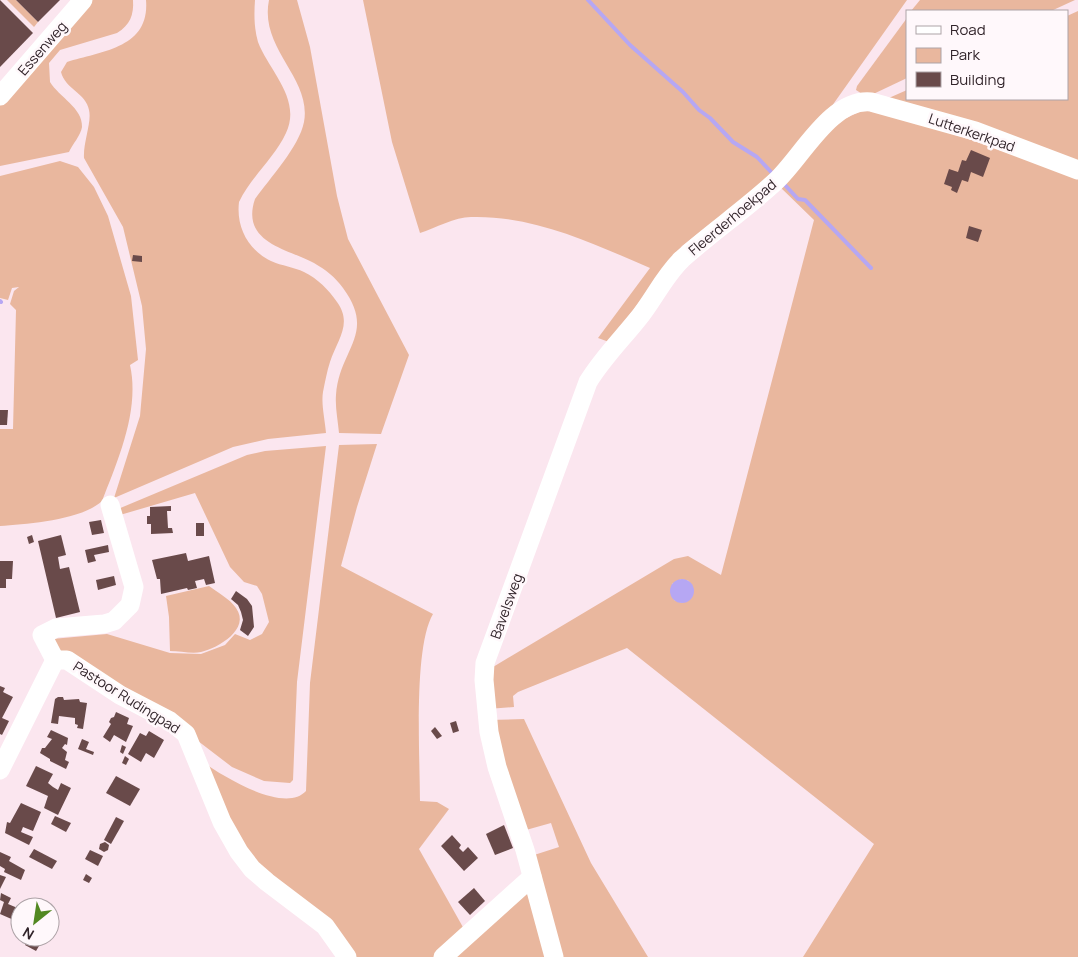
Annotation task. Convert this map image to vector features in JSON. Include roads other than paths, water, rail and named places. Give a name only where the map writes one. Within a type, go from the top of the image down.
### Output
[{"type":"street","name":"Essenweg","points":[[0,96],[83,0]]},
{"type":"street","name":"Lutterkerkpad","points":[[863,101],[975,131],[1078,170]]},
{"type":"street","name":"Fleerderhoekpad","points":[[613,347],[638,320],[680,261],[776,181],[813,137],[843,107],[863,101]]},
{"type":"street","name":"Bavelsweg","points":[[554,957],[515,816],[497,767],[489,732],[484,680],[485,663],[588,382],[613,347]]},
{"type":"street","name":"Pastoor Rudingpad","points":[[110,505],[134,587],[130,605],[114,621],[56,628],[42,635],[55,660],[67,660],[120,695],[170,722],[186,734],[222,822],[239,852],[252,869],[267,882],[325,926],[347,957]]},
{"type":"street","points":[[0,770],[55,660]]},
{"type":"street","points":[[443,957],[532,877]]},
{"type":"waterway","points":[[588,0],[630,45],[683,92],[733,142],[757,157],[773,174]]},
{"type":"waterway","points":[[783,183],[798,199],[805,200],[871,268]]}]
